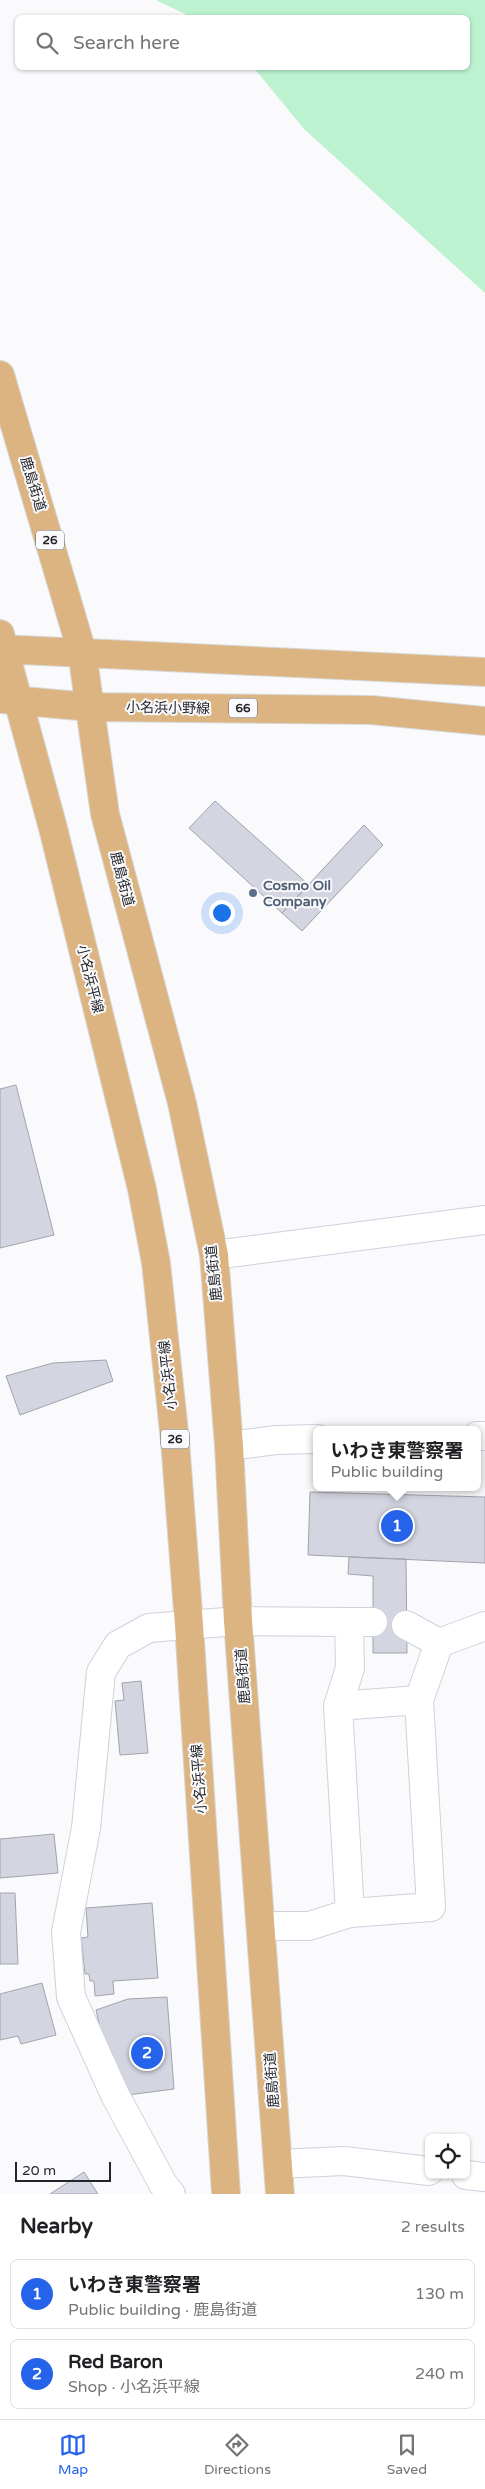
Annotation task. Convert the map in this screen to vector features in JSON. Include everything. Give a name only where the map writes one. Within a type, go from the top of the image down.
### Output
[{"type":"main road","name":"鹿島街道","points":[[0,375],[82,652],[105,814],[182,1103],[214,1255],[229,1446],[238,1621],[280,2194]]},
{"type":"main road","points":[[1,644],[82,652],[485,672]]},
{"type":"main road","name":"小名浜平線","points":[[1,644],[9,700],[76,923],[142,1189],[156,1263],[176,1440],[226,2194]]},
{"type":"main road","name":"小名浜小野線","points":[[9,700],[90,707],[371,710],[485,721]]},
{"type":"street","points":[[214,1255],[485,1220]]},
{"type":"street","points":[[229,1446],[276,1440],[313,1439]]},
{"type":"street","points":[[171,2194],[163,2184],[115,2096],[71,1997],[66,1932],[86,1828],[101,1672],[118,1645],[149,1628],[238,1621],[361,1622],[350,1668],[338,1706],[350,1913]]},
{"type":"street","points":[[406,1625],[439,1643],[485,1626]]},
{"type":"street","points":[[261,1926],[309,1926],[350,1913],[431,1907],[419,1700],[439,1643]]},
{"type":"street","points":[[338,1706],[419,1700]]},
{"type":"street","points":[[278,2164],[344,2161],[425,2171]]},
{"type":"street","points":[[470,2175],[485,2177]]},
{"type":"green space","points":[[156,0],[485,0],[485,293],[304,129],[256,70],[470,70],[470,15],[187,15]]},
{"type":"building","points":[[215,801],[309,885],[282,913],[189,828]]},
{"type":"building","points":[[364,825],[383,845],[302,931],[282,913]]},
{"type":"building","points":[[16,1085],[54,1235],[0,1248],[0,1089]]},
{"type":"building","points":[[106,1360],[113,1381],[20,1415],[6,1376],[53,1363]]},
{"type":"building","points":[[310,1492],[485,1497],[485,1563],[308,1555]]},
{"type":"building","points":[[349,1557],[406,1559],[407,1653],[373,1653],[373,1576],[348,1574]]},
{"type":"building","points":[[141,1681],[148,1753],[120,1755],[115,1701],[124,1700],[122,1683]]},
{"type":"building","points":[[54,1834],[58,1873],[0,1878],[0,1839]]},
{"type":"building","points":[[0,1893],[15,1893],[18,1964],[0,1964]]},
{"type":"building","points":[[152,1903],[158,1978],[113,1981],[114,1994],[95,1996],[94,1981],[90,1981],[89,1974],[85,1974],[81,1938],[88,1937],[86,1908]]},
{"type":"building","points":[[42,1983],[56,2035],[21,2044],[18,2036],[0,2040],[0,1994]]},
{"type":"building","points":[[167,1997],[174,2089],[120,2096],[108,2063],[96,2010],[128,1999]]},
{"type":"building","points":[[84,2172],[98,2194],[50,2194]]},
{"type":"place","name":"Cosmo Oil Company","points":[[253,893]]},
{"type":"place","name":"いわき東警察署","points":[[397,1526]]},
{"type":"place","name":"Red Baron","points":[[147,2053]]}]
